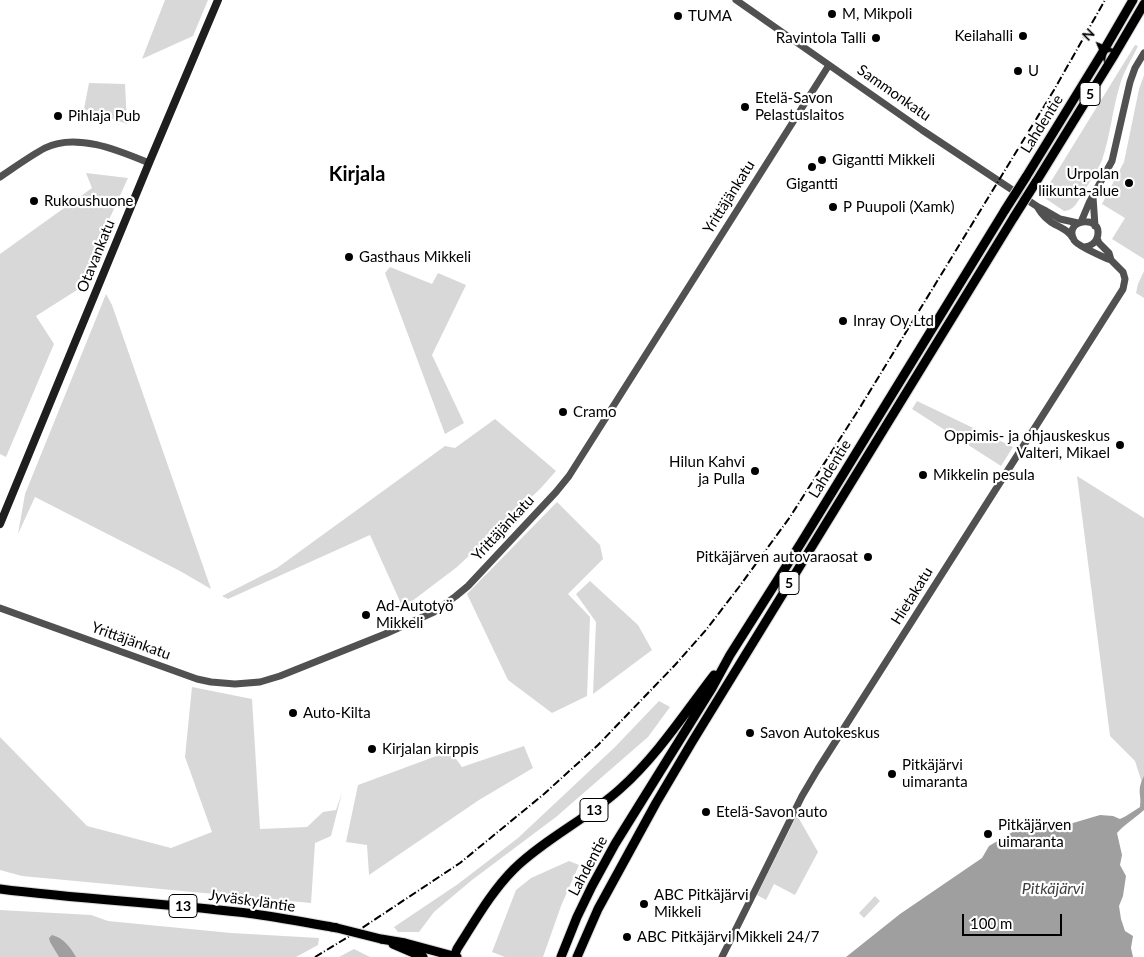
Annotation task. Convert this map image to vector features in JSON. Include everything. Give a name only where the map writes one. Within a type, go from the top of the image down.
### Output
[{"type":"highway","name":"Lahdentie","points":[[561,957],[580,909],[615,844],[1133,0]]},
{"type":"highway","name":"Lahdentie","points":[[577,957],[598,909],[692,742],[1144,4]]},
{"type":"highway","name":"13","points":[[455,957],[457,949],[502,882],[529,856],[620,790],[656,751],[730,655]]},
{"type":"highway","name":"Jyväskyläntie","points":[[0,887],[27,893],[196,907],[294,920],[405,943],[455,957]]},
{"type":"highway","name":"Jyväskyläntie","points":[[381,938],[423,957]]},
{"type":"main road","name":"Otavankatu","points":[[0,524],[218,0]]},
{"type":"street","name":"Sammonkatu","points":[[736,0],[1038,207],[1060,219],[1080,223]]},
{"type":"street","points":[[1093,197],[1097,238],[1092,244],[1085,247],[1076,243],[1072,231],[1080,223],[1089,204],[1112,161],[1128,87],[1135,68],[1144,53]]},
{"type":"street","name":"Yrittäjänkatu","points":[[0,608],[197,679],[235,684],[260,682],[280,676],[434,612],[468,586],[569,476],[829,65]]},
{"type":"street","points":[[0,177],[46,148],[58,143],[76,141],[107,148],[149,162]]},
{"type":"street","name":"Sammonkatu","points":[[1038,207],[1043,216],[1067,230],[1073,238]]},
{"type":"street","points":[[1080,223],[1089,222],[1095,227]]},
{"type":"street","name":"Hietakatu","points":[[722,957],[802,796],[818,769],[1123,289],[1125,278],[1123,272],[1111,260],[1109,254],[1097,238]]},
{"type":"street","name":"Hietakatu","points":[[1085,247],[1111,260]]},
{"type":"shaded area","points":[[165,0],[208,0],[193,36],[142,59]]},
{"type":"shaded area","points":[[1135,45],[1138,46],[1119,88],[1102,160],[1075,205],[1064,211],[1042,196]]},
{"type":"shaded area","name":"Urpolan liikunta-alue","points":[[1144,75],[1144,259],[1112,239],[1125,218],[1102,204],[1124,162],[1139,89]]},
{"type":"shaded area","points":[[89,83],[125,84],[127,124],[84,109]]},
{"type":"shaded area","points":[[86,173],[128,178],[77,290],[36,316],[54,344],[6,457],[0,454],[0,254],[92,188]]},
{"type":"shaded area","points":[[390,267],[432,284],[438,273],[466,285],[432,355],[464,423],[445,434],[385,273]]},
{"type":"shaded area","points":[[1144,271],[1144,298],[1136,293]]},
{"type":"shaded area","points":[[106,294],[112,305],[211,589],[180,571],[35,497],[18,534],[25,494]]},
{"type":"shaded area","points":[[917,401],[1013,447],[1001,466],[912,409]]},
{"type":"shaded area","points":[[495,419],[556,471],[540,489],[457,567],[403,608],[370,535],[228,599],[222,596],[277,568],[445,446],[455,448]]},
{"type":"shaded area","points":[[1077,476],[1144,518],[1144,789],[1135,761],[1110,736]]},
{"type":"shaded area","points":[[557,502],[600,545],[603,559],[568,594],[590,617],[587,696],[552,713],[508,680],[467,594]]},
{"type":"shaded area","points":[[590,581],[638,625],[652,650],[593,694],[596,622],[576,594]]},
{"type":"shaded area","points":[[192,687],[252,699],[260,829],[307,827],[323,812],[336,810],[342,793],[331,836],[315,843],[311,903],[22,876],[0,870],[0,737],[87,826],[171,848],[212,832],[185,757]]},
{"type":"shaded area","points":[[659,701],[670,707],[648,737],[556,817],[472,880],[434,912],[419,932],[398,932],[394,927],[458,884],[518,838],[615,747]]},
{"type":"shaded area","points":[[524,746],[533,768],[479,800],[369,875],[367,845],[346,842],[358,785],[450,751],[462,767]]},
{"type":"shaded area","points":[[797,815],[818,852],[795,895],[774,884],[766,900],[757,895]]},
{"type":"shaded area","points":[[569,861],[579,865],[561,906],[543,957],[505,957],[492,952],[516,890],[531,878]]},
{"type":"shaded area","points":[[875,896],[880,901],[864,918],[859,913]]},
{"type":"shaded area","points":[[0,910],[91,915],[108,921],[231,933],[319,938],[318,945],[296,957],[0,957]]},
{"type":"shaded area","points":[[354,949],[370,957],[339,957]]},
{"type":"water","name":"Pitkäjärvi","points":[[1144,776],[1144,810],[1117,833],[1122,855],[1120,865],[1126,876],[1123,896],[1119,906],[1125,931],[1133,936],[1131,948],[1133,957],[846,957],[900,914],[982,858],[989,846],[1021,827],[1050,821],[1073,823],[1100,815],[1113,816],[1120,819],[1126,816],[1140,807],[1140,789]]},
{"type":"water","points":[[52,935],[69,946],[76,957],[59,957],[50,942],[49,938]]},
{"type":"railway","points":[[315,957],[460,863],[544,794],[598,745],[706,630],[790,517],[859,409],[1054,90],[1105,0]]},
{"type":"place","name":"M, Mikpoli","points":[[832,14]]},
{"type":"place","name":"TUMA","points":[[678,16]]},
{"type":"place","name":"Keilahalli","points":[[1023,36]]},
{"type":"place","name":"Ravintola Talli","points":[[876,38]]},
{"type":"place","name":"U","points":[[1018,71]]},
{"type":"place","name":"Etelä-Savon Pelastuslaitos","points":[[745,107]]},
{"type":"place","name":"Pihlaja Pub","points":[[58,116]]},
{"type":"place","name":"Gigantti Mikkeli","points":[[822,160]]},
{"type":"place","name":"Gigantti","points":[[812,167]]},
{"type":"place","name":"Urpolan liikunta-alue","points":[[1129,183]]},
{"type":"place","name":"Rukoushuone","points":[[34,201]]},
{"type":"place","name":"P Puupoli (Xamk)","points":[[833,207]]},
{"type":"place","name":"Gasthaus Mikkeli","points":[[349,257]]},
{"type":"place","name":"Inray Oy Ltd","points":[[843,321]]},
{"type":"place","name":"Cramo","points":[[563,412]]},
{"type":"place","name":"Oppimis- ja ohjauskeskus Valteri, Mikael","points":[[1120,445]]},
{"type":"place","name":"Hilun Kahvi ja Pulla","points":[[755,471]]},
{"type":"place","name":"Mikkelin pesula","points":[[923,475]]},
{"type":"place","name":"Pitkäjärven autovaraosat","points":[[868,557]]},
{"type":"place","name":"Ad-Autotyö Mikkeli","points":[[366,615]]},
{"type":"place","name":"Auto-Kilta","points":[[293,713]]},
{"type":"place","name":"Savon Autokeskus","points":[[750,733]]},
{"type":"place","name":"Kirjalan kirppis","points":[[372,749]]},
{"type":"place","name":"Pitkäjärvi uimaranta","points":[[892,774]]},
{"type":"place","name":"Etelä-Savon auto","points":[[706,812]]},
{"type":"place","name":"Pitkäjärven uimaranta","points":[[988,834]]},
{"type":"place","name":"ABC Pitkäjärvi Mikkeli","points":[[644,904]]},
{"type":"place","name":"ABC Pitkäjärvi Mikkeli 24/7","points":[[627,937]]},
{"type":"district","name":"Kirjala","points":[[357,175]]}]
